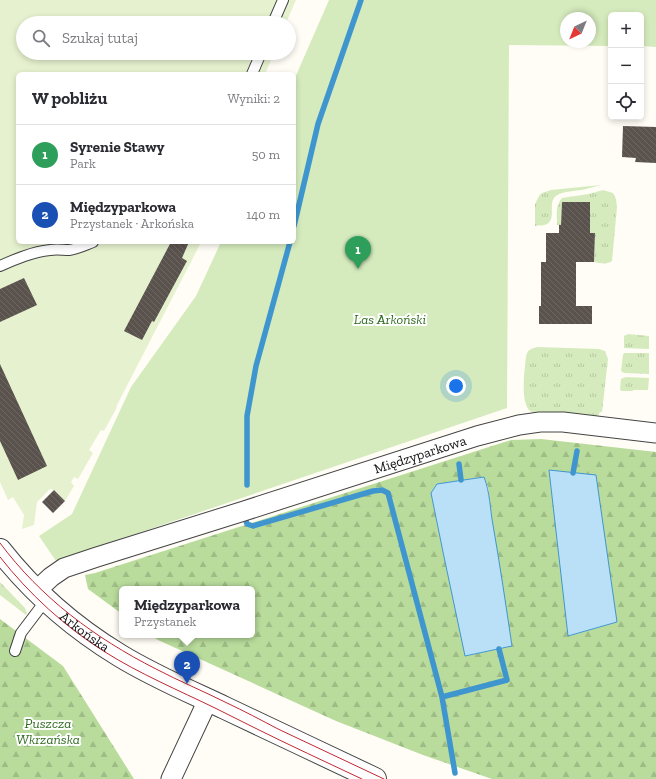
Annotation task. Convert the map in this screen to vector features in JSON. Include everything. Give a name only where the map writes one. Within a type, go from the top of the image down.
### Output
[{"type":"street","name":"Międzyparkowa","points":[[41,595],[50,577],[64,568],[477,436],[519,425],[540,422],[563,422],[656,432]]},
{"type":"street","name":"Arkońska","points":[[0,550],[23,577],[65,617],[117,654],[153,674],[375,779]]},
{"type":"street","points":[[171,779],[208,700]]},
{"type":"lane","points":[[276,16],[282,0]]},
{"type":"lane","points":[[253,72],[258,60]]},
{"type":"lane","points":[[0,266],[22,256],[37,252],[52,249],[70,250],[88,244]]},
{"type":"lane","points":[[15,651],[21,632],[41,595]]},
{"type":"green space","points":[[0,0],[296,0],[289,16],[16,16],[16,60],[271,60],[266,72],[16,72],[16,244],[200,244],[116,409],[104,431],[101,430],[89,450],[93,453],[78,479],[74,477],[71,482],[74,486],[65,501],[54,490],[50,489],[37,502],[34,525],[22,529],[24,515],[13,497],[8,500],[0,482]]},
{"type":"green space","name":"Las Arkoński","points":[[329,0],[656,0],[656,47],[644,46],[644,12],[608,12],[608,46],[596,46],[596,12],[560,12],[560,46],[509,45],[507,408],[56,561],[39,536],[72,514],[131,387],[196,296],[220,244],[296,244],[296,75]]},
{"type":"green space","points":[[601,185],[559,194],[553,199],[552,202],[552,214],[550,221],[546,225],[535,226],[535,204],[542,193],[551,190]]},
{"type":"green space","points":[[603,190],[613,193],[616,199],[617,207],[612,261],[606,263],[594,262],[595,233],[590,233],[590,202],[562,202],[561,225],[557,225],[557,207],[562,198],[589,194]]},
{"type":"green space","points":[[628,334],[649,336],[649,349],[624,348],[624,336]]},
{"type":"green space","points":[[537,347],[599,349],[605,351],[608,359],[602,412],[600,412],[597,418],[537,415],[529,410],[526,405],[524,392],[526,356],[531,349]]},
{"type":"green space","points":[[624,353],[649,353],[649,374],[624,373],[621,371]]},
{"type":"green space","points":[[626,377],[649,378],[648,390],[621,391],[621,379]]},
{"type":"green space","points":[[541,439],[656,452],[656,779],[492,779],[423,755],[336,721],[155,638],[255,638],[255,586],[119,586],[119,612],[88,589],[85,575],[511,440]],"holes":[[[549,470],[573,473],[617,622],[569,636]],[[484,477],[488,487],[512,646],[466,656],[431,493],[437,484]]]},
{"type":"green space","points":[[0,582],[25,608],[27,613],[26,615],[0,595]]},
{"type":"green space","name":"Puszcza Wkrzańska","points":[[0,619],[63,666],[134,779],[0,779]]},
{"type":"water","points":[[549,470],[596,475],[617,622],[568,636]]},
{"type":"water","points":[[484,477],[489,495],[512,646],[465,656],[431,493],[437,484]]},
{"type":"building","points":[[623,126],[656,127],[656,163],[635,162],[636,158],[622,157]]},
{"type":"building","points":[[562,202],[590,202],[590,233],[595,233],[594,262],[576,262],[576,306],[592,306],[592,324],[539,324],[539,306],[541,306],[541,262],[546,262],[546,233],[559,233],[559,225],[561,225]]},
{"type":"building","points":[[170,244],[188,244],[182,258],[187,261],[154,322],[152,321],[142,340],[124,331]]},
{"type":"building","points":[[24,278],[37,305],[0,322],[0,289]]},
{"type":"building","points":[[0,364],[47,466],[18,480],[0,441]]},
{"type":"building","points":[[54,490],[65,501],[53,513],[42,502]]},
{"type":"waterway","points":[[296,218],[318,124],[361,0]]},
{"type":"waterway","points":[[247,485],[247,416],[256,366],[289,244]]},
{"type":"waterway","points":[[573,473],[577,451]]},
{"type":"waterway","points":[[459,464],[461,480]]},
{"type":"waterway","points":[[246,521],[247,524],[253,526],[373,491],[382,490],[388,493],[442,697]]},
{"type":"waterway","points":[[455,773],[442,697],[507,680],[499,649]]},
{"type":"tram line","points":[[0,543],[33,582],[51,599],[91,630],[133,657],[278,729],[384,779]]},
{"type":"tram line","points":[[0,557],[11,571],[48,609],[76,632],[105,652],[159,682],[362,779]]},
{"type":"place","name":"Syrenie Stawy","points":[[358,269]]},
{"type":"place","name":"Międzyparkowa","points":[[187,684]]}]
